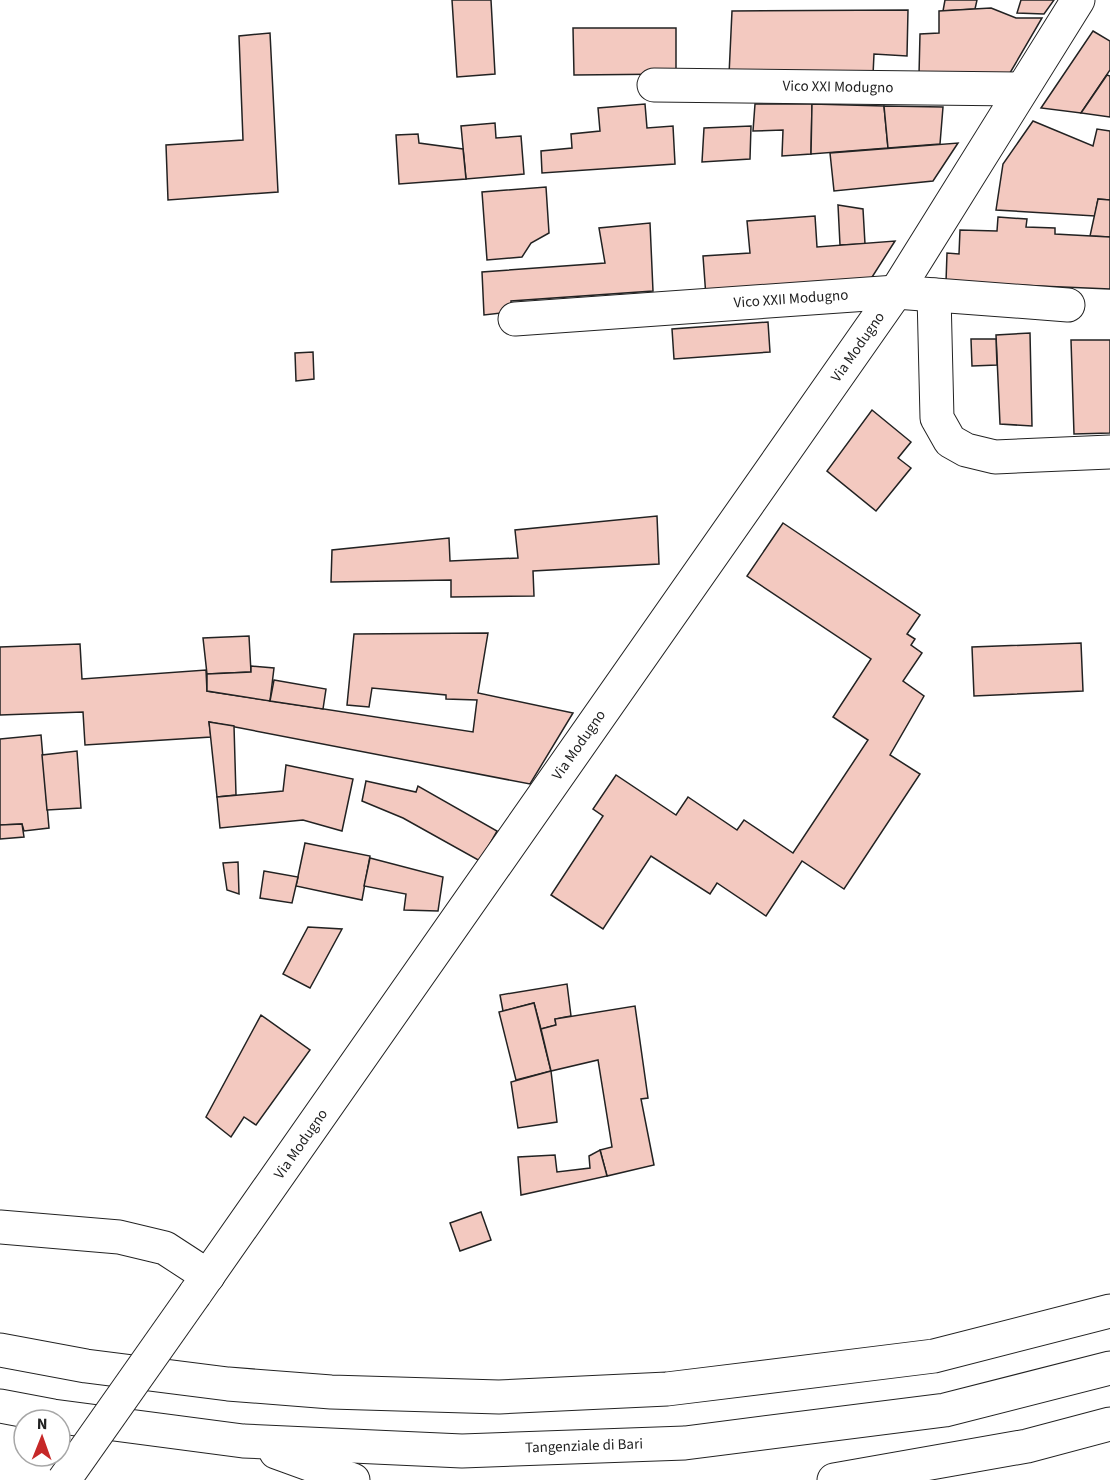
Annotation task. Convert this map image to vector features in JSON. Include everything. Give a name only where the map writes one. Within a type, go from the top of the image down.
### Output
[{"type":"main road","name":"Via Modugno","points":[[64,1480],[896,292],[1078,0]]},
{"type":"main road","name":"Vico XXI Modugno","points":[[654,85],[1022,89]]},
{"type":"main road","name":"Vico XXII Modugno","points":[[515,319],[896,292],[1068,305]]},
{"type":"main road","points":[[934,294],[937,418],[950,441],[966,450],[995,457],[1110,452]]},
{"type":"main road","points":[[0,1227],[118,1237],[165,1248],[201,1285]]},
{"type":"main road","points":[[0,1350],[86,1366],[228,1384],[331,1392],[499,1397],[667,1389],[934,1356],[1110,1311]]},
{"type":"main road","name":"Tangenziale di Bari","points":[[0,1406],[52,1416],[243,1441],[462,1451],[685,1443],[945,1410],[1110,1368]]},
{"type":"main road","points":[[834,1480],[1027,1446],[1110,1424]]},
{"type":"main road","points":[[243,1441],[353,1480]]},
{"type":"building","points":[[452,0],[491,0],[495,74],[457,77]]},
{"type":"building","points":[[945,0],[977,0],[975,9],[943,11]]},
{"type":"building","points":[[1021,0],[1054,0],[1044,14],[1017,13]]},
{"type":"building","points":[[991,8],[1016,18],[1042,18],[1007,78],[919,75],[920,34],[939,33],[939,11]]},
{"type":"building","points":[[908,10],[907,56],[874,54],[873,75],[729,75],[732,11]]},
{"type":"building","points":[[573,28],[676,28],[676,74],[574,75]]},
{"type":"building","points":[[1093,31],[1110,41],[1110,70],[1081,113],[1041,108]]},
{"type":"building","points":[[270,33],[278,192],[168,200],[166,145],[243,140],[239,36]]},
{"type":"building","points":[[1107,75],[1110,76],[1110,117],[1081,113]]},
{"type":"building","points":[[645,104],[647,128],[673,126],[675,164],[542,173],[541,151],[572,148],[571,134],[600,131],[598,108]]},
{"type":"building","points":[[755,104],[812,104],[811,154],[782,156],[783,130],[753,131]]},
{"type":"building","points":[[812,104],[884,106],[888,148],[811,154]]},
{"type":"building","points":[[884,106],[943,107],[940,144],[888,148]]},
{"type":"building","points":[[1033,121],[1093,146],[1097,129],[1110,131],[1110,200],[1098,199],[1095,216],[996,210],[1003,164]]},
{"type":"building","points":[[495,123],[496,138],[521,136],[524,174],[466,179],[461,126]]},
{"type":"building","points":[[751,126],[750,159],[702,162],[704,128]]},
{"type":"building","points":[[418,134],[419,143],[463,149],[466,179],[399,184],[396,135]]},
{"type":"building","points":[[958,143],[933,181],[834,191],[830,153]]},
{"type":"building","points":[[546,187],[549,233],[531,243],[522,257],[487,260],[482,192]]},
{"type":"building","points":[[1098,199],[1110,200],[1110,237],[1090,236]]},
{"type":"building","points":[[838,205],[863,209],[865,244],[840,245]]},
{"type":"building","points":[[815,216],[817,247],[895,241],[867,285],[706,297],[703,256],[750,253],[747,221]]},
{"type":"building","points":[[998,217],[1027,219],[1026,227],[1055,228],[1055,234],[1110,237],[1110,289],[946,282],[947,253],[959,254],[960,230],[997,231]]},
{"type":"building","points":[[650,223],[653,291],[511,301],[511,312],[484,315],[482,272],[605,263],[599,228]]},
{"type":"building","points":[[768,322],[770,352],[674,359],[672,329]]},
{"type":"building","points":[[1030,333],[1032,426],[1000,424],[996,335]]},
{"type":"building","points":[[971,339],[996,339],[997,365],[972,366]]},
{"type":"building","points":[[1071,340],[1110,340],[1110,433],[1074,434]]},
{"type":"building","points":[[313,352],[314,379],[296,381],[295,353]]},
{"type":"building","points":[[872,410],[911,442],[898,458],[911,468],[876,511],[827,471]]},
{"type":"building","points":[[657,516],[659,564],[533,571],[534,596],[451,597],[451,580],[331,582],[332,550],[449,538],[450,561],[518,558],[515,530]]},
{"type":"building","points":[[783,523],[920,615],[907,634],[915,639],[911,645],[922,653],[903,681],[924,696],[890,755],[920,774],[844,889],[802,861],[766,916],[717,883],[710,894],[651,856],[603,929],[551,895],[603,816],[593,809],[616,775],[676,815],[688,797],[737,830],[744,820],[793,853],[868,740],[833,717],[871,659],[747,576]]},
{"type":"building","points":[[488,633],[478,693],[573,713],[530,784],[209,722],[211,737],[85,745],[83,712],[0,715],[0,647],[80,644],[82,679],[206,670],[207,691],[473,732],[477,700],[446,699],[446,695],[372,688],[369,707],[347,705],[354,634]]},
{"type":"building","points":[[249,636],[251,672],[207,674],[203,638]]},
{"type":"building","points":[[1081,643],[1083,691],[974,696],[972,647]]},
{"type":"building","points":[[251,666],[274,668],[270,701],[207,691],[207,674],[251,672]]},
{"type":"building","points":[[274,680],[326,689],[323,709],[270,701]]},
{"type":"building","points":[[209,722],[234,726],[236,795],[217,797]]},
{"type":"building","points":[[41,735],[49,828],[24,831],[22,824],[0,825],[0,739]]},
{"type":"building","points":[[77,751],[81,808],[47,810],[42,755]]},
{"type":"building","points":[[286,765],[353,779],[342,831],[303,820],[220,828],[217,797],[283,791]]},
{"type":"building","points":[[366,781],[416,792],[418,786],[497,831],[480,861],[403,818],[362,801]]},
{"type":"building","points":[[22,824],[24,837],[0,839],[0,825]]},
{"type":"building","points":[[305,843],[370,856],[362,900],[296,886]]},
{"type":"building","points":[[370,858],[443,877],[438,911],[404,910],[406,894],[364,886]]},
{"type":"building","points":[[238,862],[239,894],[227,890],[223,863]]},
{"type":"building","points":[[264,871],[298,877],[292,903],[260,898]]},
{"type":"building","points":[[308,927],[342,929],[310,988],[283,974]]},
{"type":"building","points":[[567,984],[571,1016],[555,1019],[556,1025],[541,1029],[534,1003],[503,1011],[500,995]]},
{"type":"building","points":[[534,1003],[551,1071],[516,1080],[499,1012]]},
{"type":"building","points":[[635,1006],[648,1098],[641,1099],[654,1165],[607,1176],[600,1150],[612,1147],[598,1060],[551,1071],[541,1029],[556,1025],[555,1019]]},
{"type":"building","points":[[261,1015],[310,1050],[256,1125],[244,1117],[231,1137],[206,1117]]},
{"type":"building","points":[[551,1071],[557,1122],[518,1128],[511,1082]]},
{"type":"building","points":[[600,1150],[607,1176],[521,1195],[518,1157],[555,1155],[557,1172],[590,1168],[589,1156]]},
{"type":"building","points":[[481,1212],[491,1240],[460,1251],[450,1223]]}]
